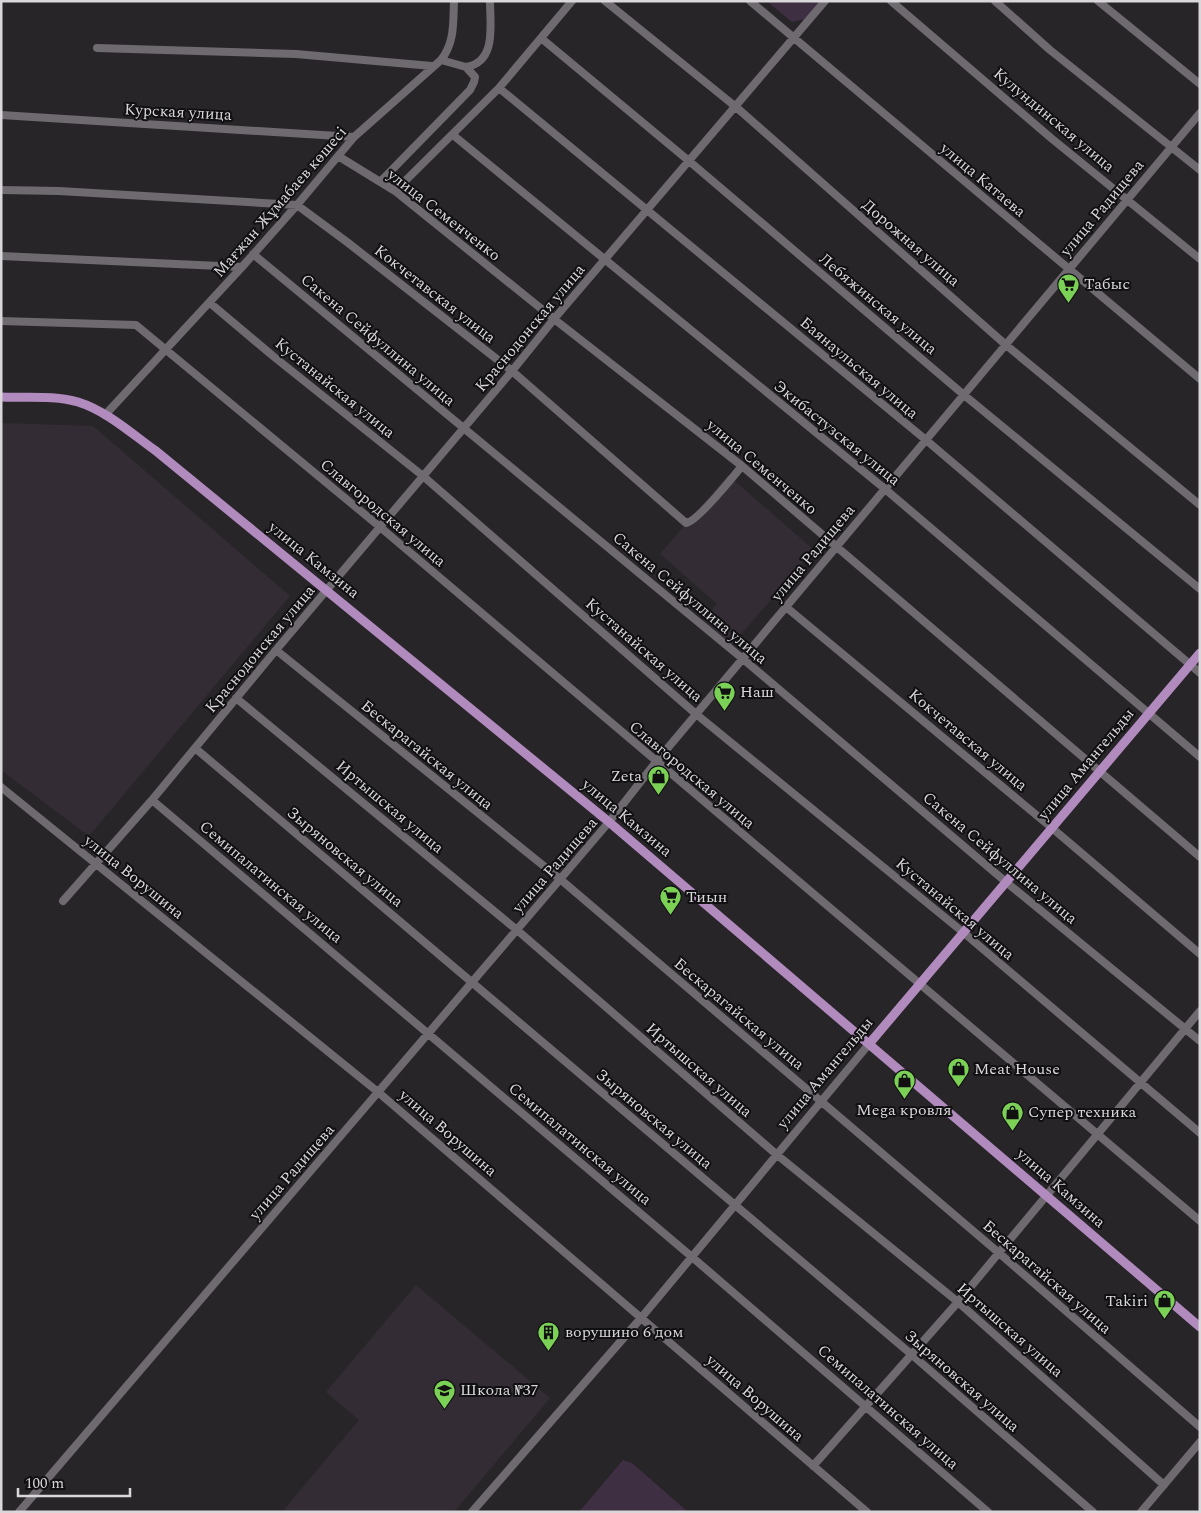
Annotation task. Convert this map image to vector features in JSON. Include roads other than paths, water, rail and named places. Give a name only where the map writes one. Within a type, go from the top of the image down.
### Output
[{"type":"main road","name":"улица Камзина","points":[[1,397],[76,402],[105,414],[156,452],[609,822],[1200,1327]]},
{"type":"main road","name":"улица Амангельды","points":[[869,1044],[1200,653]]},
{"type":"street","name":"Мағжан Жұмабаев көшесі","points":[[105,414],[210,303],[297,205],[354,137],[441,60],[448,51],[452,40],[454,1]]},
{"type":"street","points":[[441,60],[466,67],[476,66],[482,61],[489,44],[490,1]]},
{"type":"street","points":[[395,191],[499,88],[572,1]]},
{"type":"street","name":"Дорожная улица","points":[[605,1],[736,107],[1006,345],[1200,505]]},
{"type":"street","name":"улица Катаева","points":[[750,1],[1200,379]]},
{"type":"street","name":"Краснодонская улица","points":[[63,901],[152,800],[554,319],[825,1]]},
{"type":"street","name":"Кулундинская улица","points":[[891,1],[1051,138],[1200,259]]},
{"type":"street","points":[[995,1],[1050,50],[1200,170]]},
{"type":"street","points":[[1098,1],[1200,84]]},
{"type":"street","name":"Лебяжинская улица","points":[[541,38],[964,395],[1200,589]]},
{"type":"street","points":[[97,48],[296,54],[432,66]]},
{"type":"street","points":[[380,182],[470,90],[475,77],[466,67]]},
{"type":"street","name":"Баянаульская улица","points":[[499,88],[926,440],[1200,673]]},
{"type":"street","name":"улица Радищева","points":[[19,1512],[609,822],[696,714],[1200,113]]},
{"type":"street","name":"Курская улица","points":[[1,115],[354,137]]},
{"type":"street","name":"Экибастузская улица","points":[[453,135],[885,490],[1200,757]]},
{"type":"street","name":"улица Семенченко","points":[[338,156],[395,191],[554,319],[742,466],[1200,857]]},
{"type":"street","points":[[1,190],[297,205]]},
{"type":"street","name":"Кокчетавская улица","points":[[297,205],[512,371],[686,523],[698,515],[742,466]]},
{"type":"street","name":"Сакена Сейфуллина улица","points":[[253,254],[742,659],[1006,882],[1200,1041]]},
{"type":"street","points":[[1,256],[145,261],[242,267]]},
{"type":"street","name":"Кустанайская улица","points":[[210,303],[423,476],[696,714],[964,933],[1200,1132]]},
{"type":"street","name":"Славгородская улица","points":[[1,322],[136,325],[380,528],[1200,1221]]},
{"type":"street","name":"Кокчетавская улица","points":[[786,607],[1200,954]]},
{"type":"street","name":"Бескарагайская улица","points":[[276,650],[560,880],[999,1252],[1200,1427]]},
{"type":"street","name":"Иртышская улица","points":[[236,698],[517,930],[776,1154],[958,1302],[1164,1485]]},
{"type":"street","name":"Зыряновская улица","points":[[195,748],[910,1354],[1093,1512]]},
{"type":"street","name":"улица Ворушина","points":[[1,787],[378,1092],[867,1512]]},
{"type":"street","name":"Семипалатинская улица","points":[[152,800],[429,1033],[988,1512]]},
{"type":"street","points":[[813,1466],[910,1354],[958,1302],[1200,1011]]},
{"type":"street","name":"улица Амангельды","points":[[472,1512],[641,1318],[869,1044]]},
{"type":"street","points":[[1141,1512],[1200,1442]]},
{"type":"place","name":"Табыс","points":[[1068,303]]},
{"type":"place","name":"Наш","points":[[724,711]]},
{"type":"place","name":"Zeta","points":[[658,795]]},
{"type":"place","name":"Тиын","points":[[670,916]]},
{"type":"place","name":"Meat House","points":[[958,1088]]},
{"type":"place","name":"Mega кровля","points":[[904,1100]]},
{"type":"place","name":"Супер техника","points":[[1012,1131]]},
{"type":"place","name":"Takiri","points":[[1164,1320]]},
{"type":"place","name":"ворушино 6 дом","points":[[549,1351]]},
{"type":"place","name":"Школа №37","points":[[444,1409]]}]
